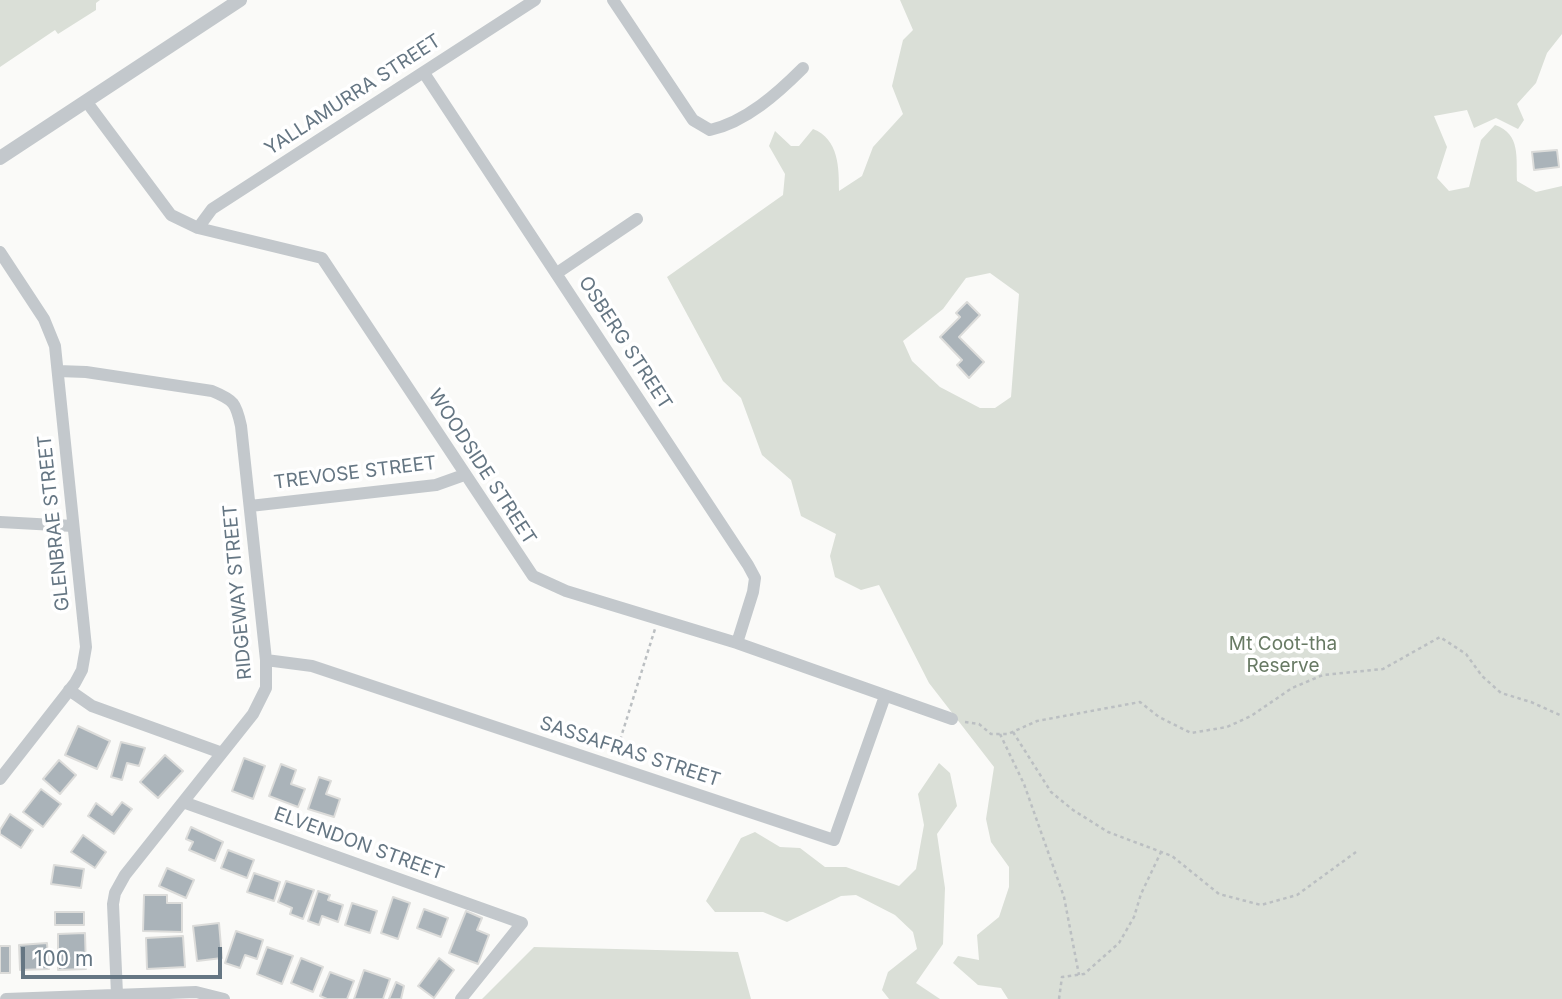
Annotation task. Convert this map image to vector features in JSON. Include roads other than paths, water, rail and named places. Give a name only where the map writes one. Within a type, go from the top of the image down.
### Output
[{"type":"street","points":[[0,158],[240,0]]},
{"type":"street","name":"YALLAMURRA STREET","points":[[198,228],[212,209],[535,0]]},
{"type":"street","points":[[613,0],[693,120],[710,130],[726,127],[777,93],[803,68]]},
{"type":"street","name":"OSBERG STREET","points":[[424,73],[755,578],[737,643]]},
{"type":"street","name":"WOODSIDE STREET","points":[[86,101],[171,215],[198,228],[322,258],[533,576],[566,591],[737,643],[952,719]]},
{"type":"street","points":[[557,273],[637,219]]},
{"type":"street","name":"GLENBRAE STREET","points":[[0,252],[48,327],[55,346],[86,647],[82,670],[69,691],[0,779]]},
{"type":"street","name":"RIDGEWAY STREET","points":[[58,371],[212,391],[227,397],[237,406],[267,660],[266,688],[253,714],[125,875],[114,896],[117,994]]},
{"type":"street","name":"TREVOSE STREET","points":[[250,506],[436,485],[464,475]]},
{"type":"street","points":[[0,522],[73,526]]},
{"type":"street","name":"SASSAFRAS STREET","points":[[267,660],[312,666],[834,840],[885,696]]},
{"type":"street","points":[[69,691],[92,706],[222,753]]},
{"type":"street","name":"ELVENDON STREET","points":[[183,802],[522,923],[461,999]]},
{"type":"street","points":[[6,999],[196,992],[224,999]]},
{"type":"park label","name":"Mt Coot-tha Reserve","points":[[1283,655]]}]
